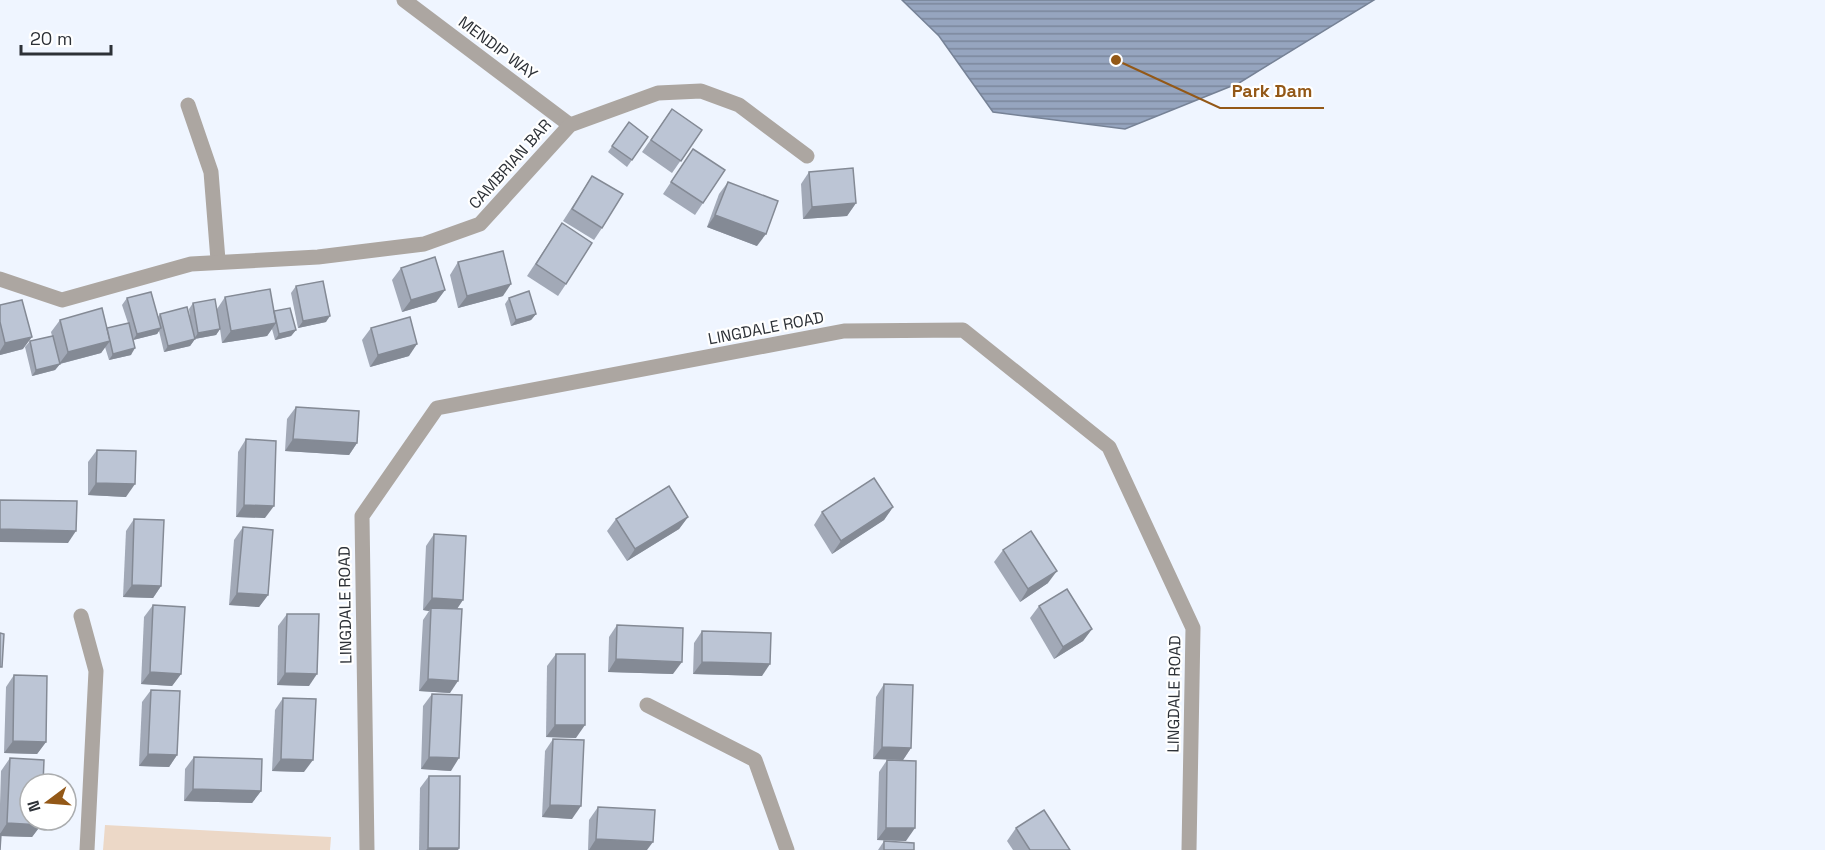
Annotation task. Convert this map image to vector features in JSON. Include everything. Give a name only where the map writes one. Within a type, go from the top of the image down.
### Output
[{"type":"street","name":"MENDIP WAY","points":[[404,0],[570,125]]},
{"type":"street","name":"CAMBRIAN BAR","points":[[0,279],[62,300],[191,264],[218,260],[318,257],[413,245],[480,224],[570,125],[658,93],[701,91],[739,105],[807,156]]},
{"type":"street","points":[[188,105],[211,172],[218,260]]},
{"type":"street","name":"LINGDALE ROAD","points":[[367,850],[362,516],[437,408],[844,331],[963,330],[1109,447],[1193,628],[1190,850]]},
{"type":"street","points":[[81,616],[96,671],[87,850]]},
{"type":"street","points":[[648,705],[755,760],[787,850]]},
{"type":"shaded area","points":[[105,825],[331,837],[330,850],[103,850]]},
{"type":"water","points":[[902,0],[1374,0],[1239,83],[1125,129],[993,112],[939,36]]},
{"type":"building","points":[[672,109],[702,130],[681,161],[651,140]]},
{"type":"building","points":[[629,122],[648,137],[632,160],[612,146]]},
{"type":"building","points":[[693,149],[725,170],[703,203],[671,182]]},
{"type":"building","points":[[853,168],[856,203],[812,207],[809,172]]},
{"type":"building","points":[[592,176],[623,194],[602,228],[572,209]]},
{"type":"building","points":[[728,182],[778,201],[766,234],[715,215]]},
{"type":"building","points":[[562,223],[592,243],[566,284],[536,264]]},
{"type":"building","points":[[503,251],[511,284],[467,296],[458,262]]},
{"type":"building","points":[[435,257],[445,290],[411,300],[401,268]]},
{"type":"building","points":[[323,281],[330,316],[303,321],[296,286]]},
{"type":"building","points":[[270,289],[276,323],[231,331],[225,297]]},
{"type":"building","points":[[529,291],[536,314],[516,320],[509,298]]},
{"type":"building","points":[[151,292],[161,328],[137,334],[127,298]]},
{"type":"building","points":[[215,299],[220,329],[198,333],[193,303]]},
{"type":"building","points":[[22,300],[32,337],[5,343],[0,322],[0,305]]},
{"type":"building","points":[[187,307],[195,339],[168,346],[160,314]]},
{"type":"building","points":[[102,308],[110,341],[68,352],[60,320]]},
{"type":"building","points":[[290,308],[296,330],[279,334],[274,311]]},
{"type":"building","points":[[410,317],[417,344],[378,355],[371,328]]},
{"type":"building","points":[[129,323],[135,348],[113,354],[107,328]]},
{"type":"building","points":[[53,336],[60,364],[36,370],[30,341]]},
{"type":"building","points":[[296,407],[359,411],[357,443],[293,439]]},
{"type":"building","points":[[246,439],[276,441],[274,506],[244,505]]},
{"type":"building","points":[[97,450],[136,451],[135,484],[96,483]]},
{"type":"building","points":[[874,478],[893,507],[841,541],[822,512]]},
{"type":"building","points":[[669,486],[688,517],[635,549],[616,519]]},
{"type":"building","points":[[0,500],[77,501],[76,531],[0,529]]},
{"type":"building","points":[[134,519],[164,520],[161,586],[132,585]]},
{"type":"building","points":[[243,527],[273,530],[268,595],[237,593]]},
{"type":"building","points":[[1031,531],[1057,571],[1028,589],[1003,550]]},
{"type":"building","points":[[434,534],[466,536],[463,600],[432,598]]},
{"type":"building","points":[[1067,589],[1092,629],[1063,647],[1039,606]]},
{"type":"building","points":[[153,605],[185,607],[181,674],[150,672]]},
{"type":"building","points":[[431,608],[462,609],[458,681],[428,679]]},
{"type":"building","points":[[287,614],[319,614],[317,674],[285,673]]},
{"type":"building","points":[[617,625],[683,628],[682,662],[616,659]]},
{"type":"building","points":[[702,631],[771,633],[770,664],[702,662]]},
{"type":"building","points":[[0,633],[4,634],[2,667],[0,667]]},
{"type":"building","points":[[556,654],[585,654],[585,725],[555,725]]},
{"type":"building","points":[[14,675],[47,676],[46,742],[13,741]]},
{"type":"building","points":[[884,684],[913,685],[911,748],[882,747]]},
{"type":"building","points":[[151,690],[180,691],[177,755],[148,754]]},
{"type":"building","points":[[432,694],[462,695],[459,758],[429,757]]},
{"type":"building","points":[[283,698],[316,699],[313,760],[281,759]]},
{"type":"building","points":[[553,739],[584,740],[581,806],[550,805]]},
{"type":"building","points":[[194,757],[262,759],[261,791],[193,789]]},
{"type":"building","points":[[10,758],[44,760],[44,772],[18,772],[18,824],[7,823]]},
{"type":"building","points":[[887,760],[916,761],[915,828],[886,828]]},
{"type":"building","points":[[429,776],[460,776],[459,848],[428,848]]},
{"type":"building","points":[[598,807],[655,810],[653,842],[596,839]]},
{"type":"building","points":[[1044,810],[1070,850],[1030,850],[1016,828]]},
{"type":"building","points":[[884,841],[914,843],[914,850],[884,850]]},
{"type":"place","name":"Park Dam","points":[[1116,60]]}]
